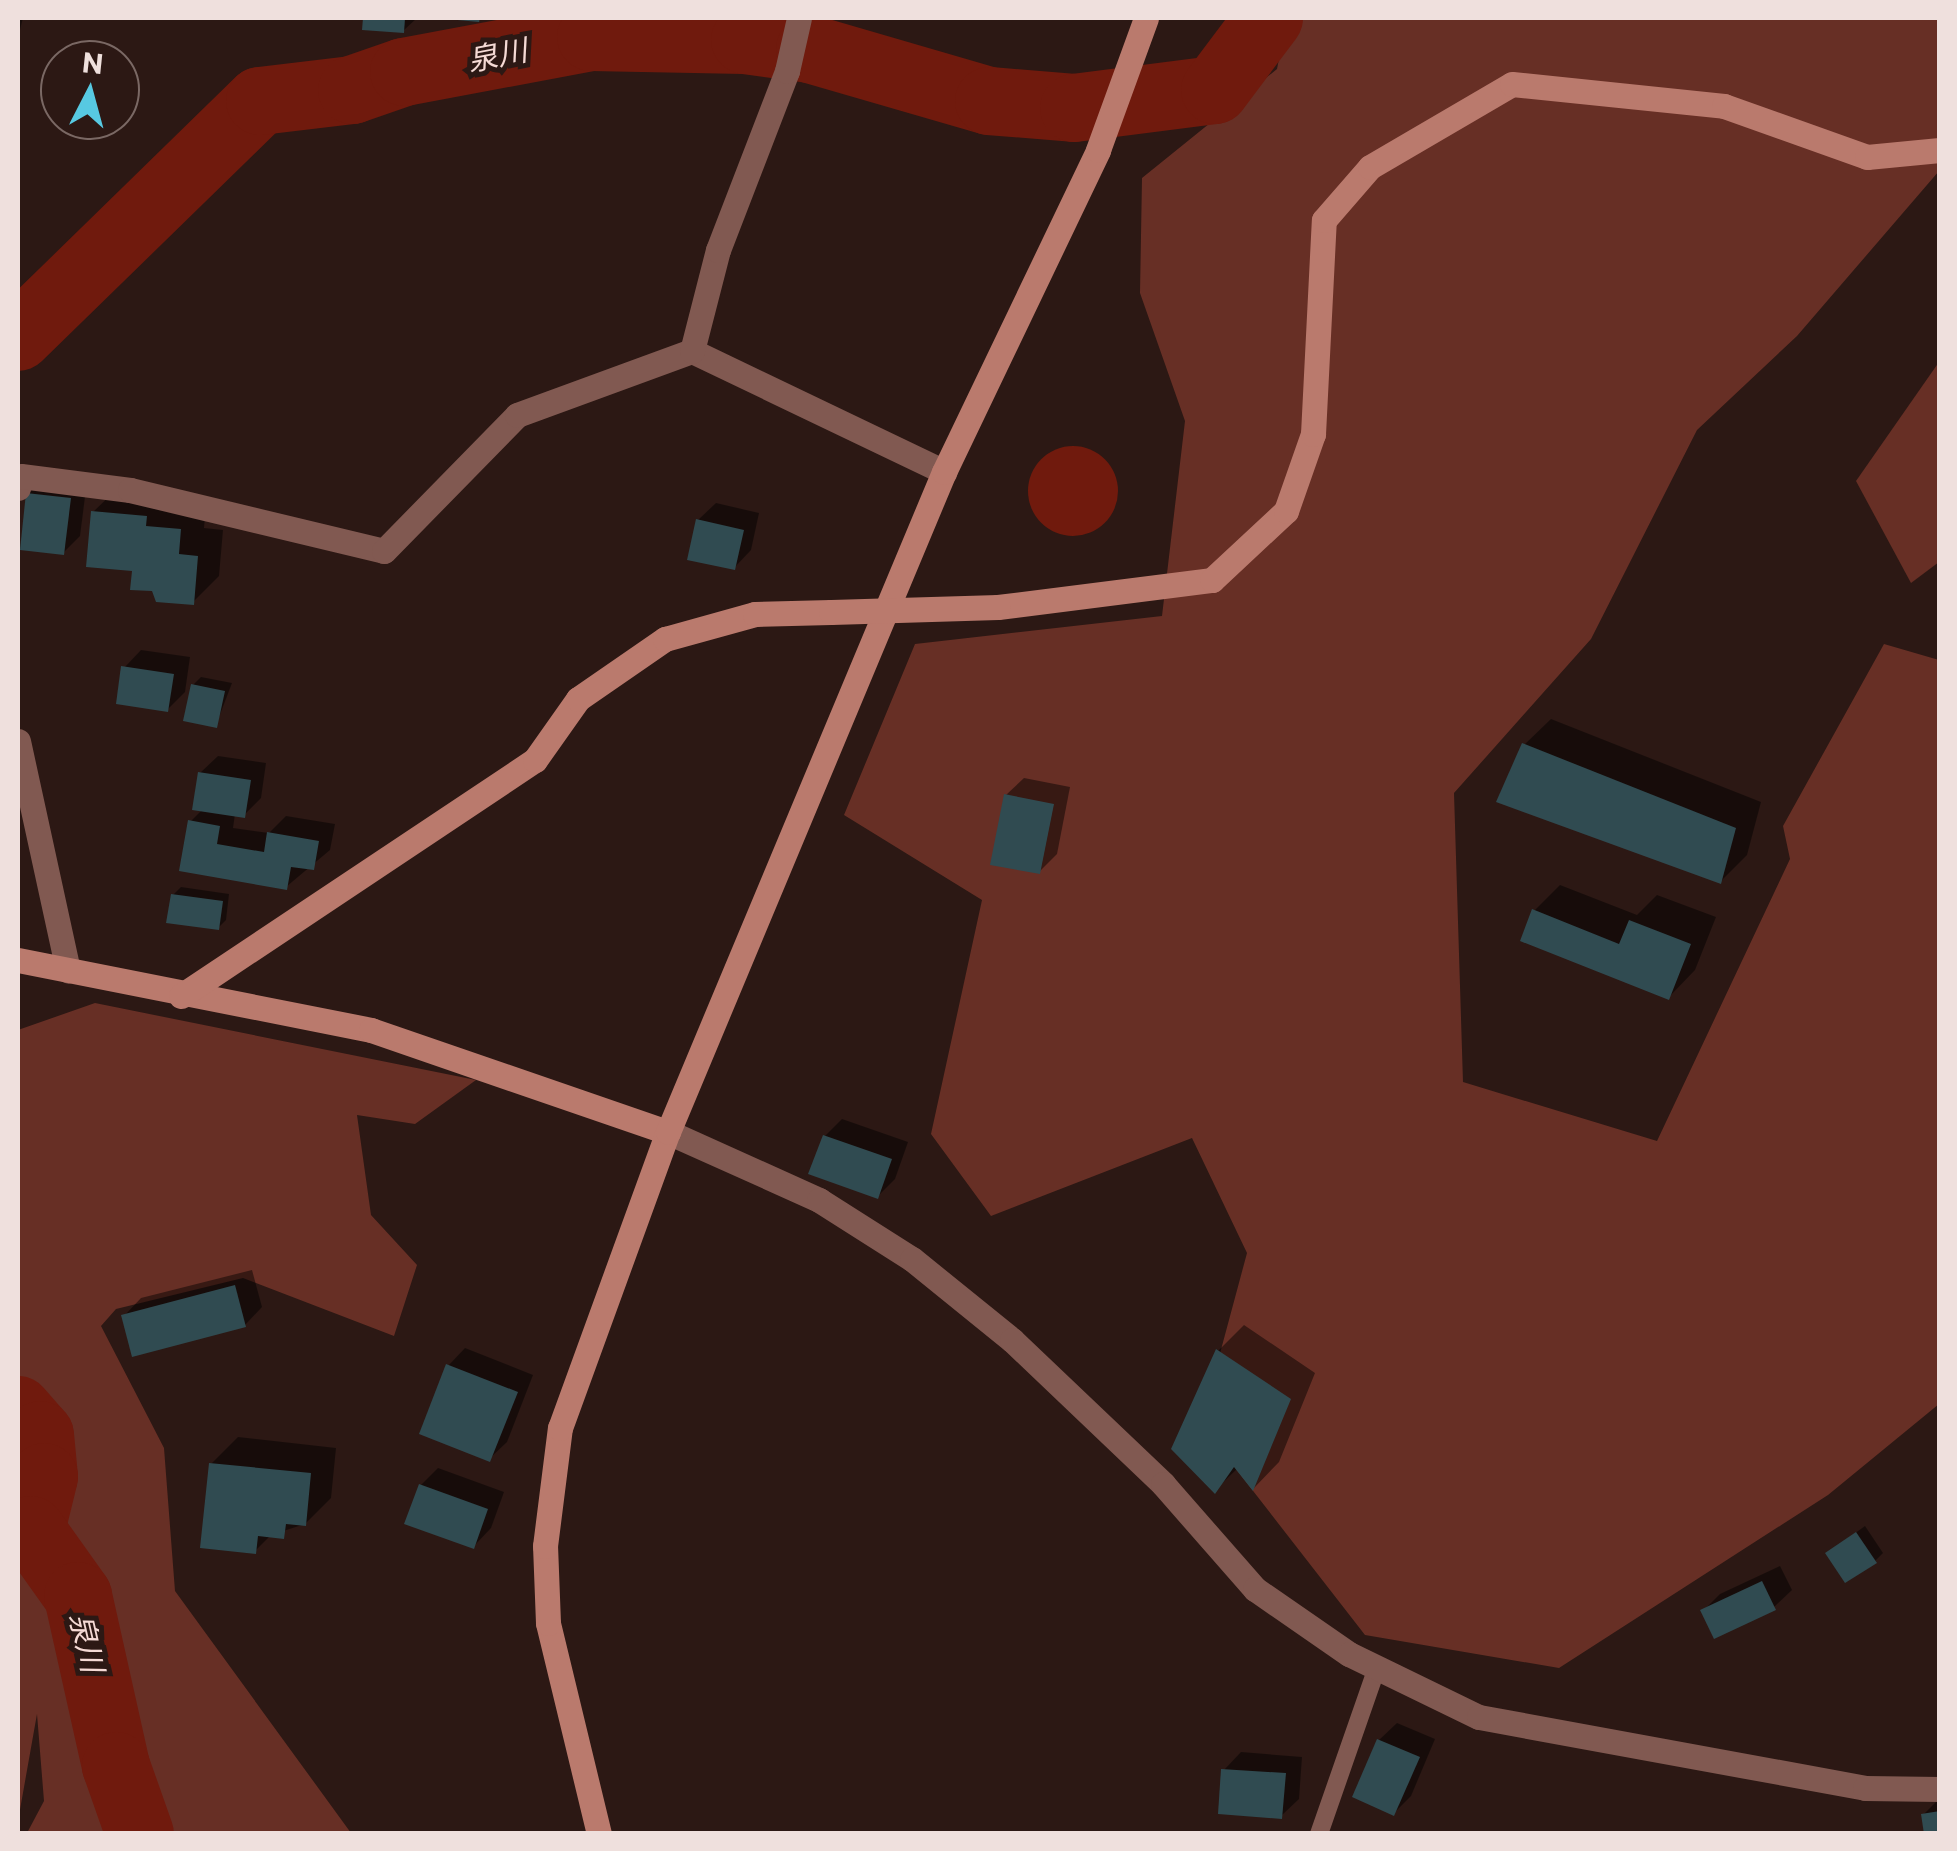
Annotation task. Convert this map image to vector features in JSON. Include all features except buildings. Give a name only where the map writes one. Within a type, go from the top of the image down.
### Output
[{"type":"street","points":[[692,351],[718,250],[787,71],[798,18]]},
{"type":"street","points":[[599,1834],[561,1696],[548,1623],[546,1546],[560,1428],[668,1132],[944,472],[1098,150],[1135,59],[1146,18]]},
{"type":"street","points":[[181,996],[535,760],[578,699],[665,639],[756,614],[998,607],[1212,580],[1286,511],[1313,434],[1324,220],[1370,167],[1512,84],[1724,106],[1867,158],[1940,150]]},
{"type":"street","points":[[18,488],[20,476],[130,490],[384,551],[517,416],[692,351],[944,472]]},
{"type":"street","points":[[18,741],[68,971]]},
{"type":"street","points":[[18,960],[181,996],[371,1030],[668,1132],[819,1200],[912,1258],[1012,1340],[1149,1471],[1255,1589],[1376,1668],[1479,1717],[1865,1788],[1940,1789]]},
{"type":"lane","points":[[1318,1834],[1376,1668]]},
{"type":"shaded area","points":[[1287,18],[1939,18],[1939,171],[1797,336],[1697,430],[1591,639],[1454,793],[1463,1082],[1657,1141],[1790,859],[1783,826],[1884,644],[1939,660],[1939,1404],[1828,1495],[1559,1668],[1365,1635],[1201,1424],[1247,1253],[1192,1138],[991,1216],[931,1134],[982,900],[844,815],[915,644],[1162,616],[1185,421],[1140,293],[1142,178],[1277,69]]},
{"type":"shaded area","points":[[1939,362],[1939,562],[1911,583],[1856,481]]},
{"type":"shaded area","points":[[1073,446],[1105,459],[1118,491],[1105,523],[1073,536],[1041,523],[1028,491],[1041,459]]},
{"type":"shaded area","points":[[95,1003],[476,1080],[415,1124],[357,1115],[371,1215],[417,1265],[394,1336],[243,1278],[116,1309],[101,1326],[164,1448],[175,1591],[351,1833],[163,1833],[112,1687],[68,1701],[115,1833],[27,1833],[44,1801],[37,1714],[18,1821],[18,1030]]},
{"type":"waterway","name":"泉川","points":[[18,337],[260,101],[352,90],[404,72],[591,37],[745,40],[810,49],[989,101],[1074,108],[1215,90],[1269,18]]},
{"type":"waterway","name":"泉川","points":[[18,1410],[40,1435],[44,1477],[31,1530],[78,1596],[116,1766],[140,1834]]}]
